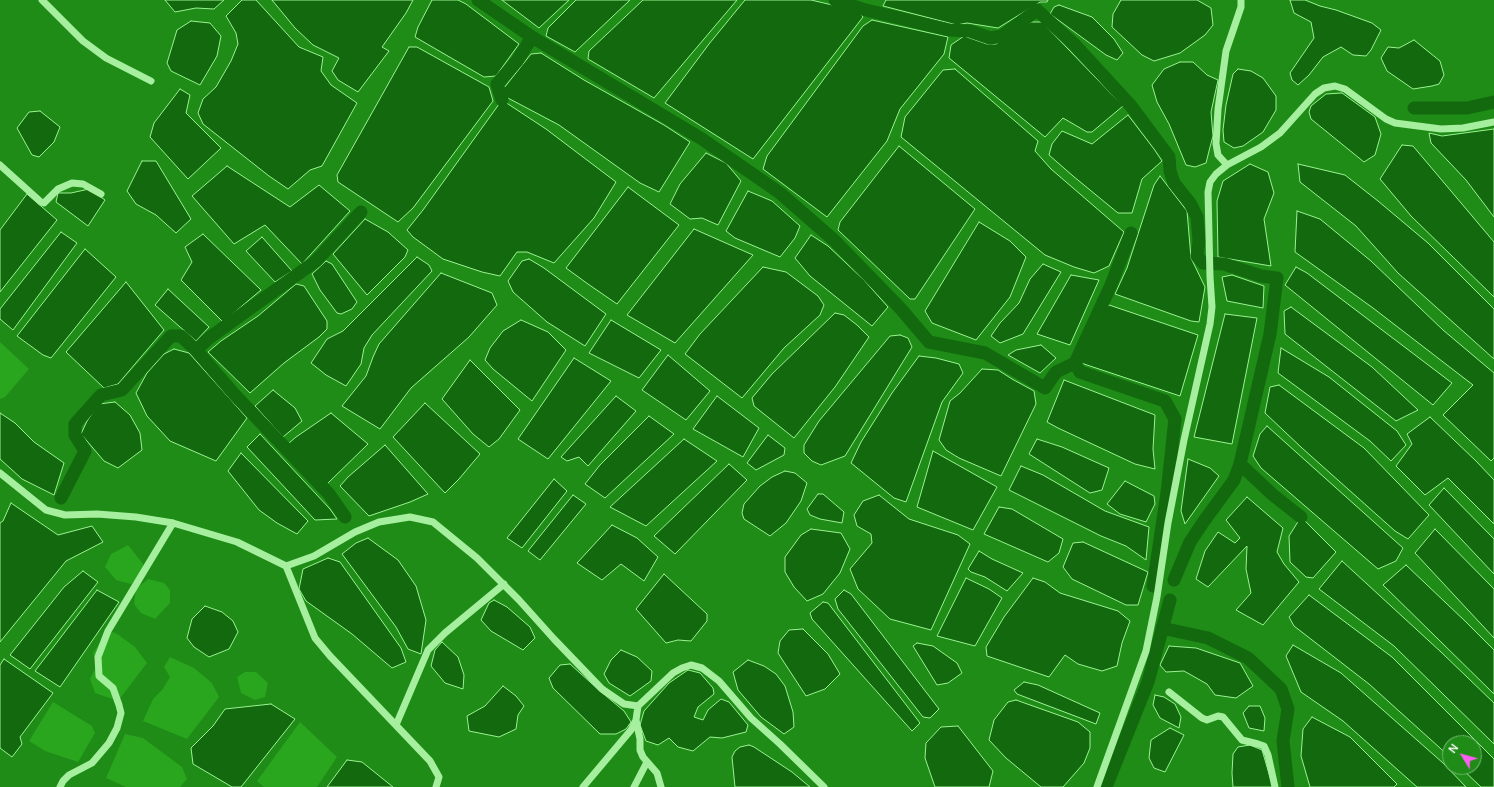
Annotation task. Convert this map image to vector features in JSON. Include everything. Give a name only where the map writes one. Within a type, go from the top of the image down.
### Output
[{"type":"street","points":[[42,0],[83,41],[106,58],[151,82]]},
{"type":"street","points":[[1227,165],[1218,155],[1216,144],[1218,109],[1226,51],[1241,7],[1241,0]]},
{"type":"street","points":[[1097,787],[1148,643],[1168,523],[1184,440],[1210,324],[1212,307],[1208,192],[1210,182],[1216,174],[1227,165],[1260,147],[1280,133],[1315,94],[1324,88],[1335,86],[1344,89],[1386,119],[1395,123],[1441,129],[1463,128],[1494,122]]},
{"type":"street","points":[[0,165],[41,202],[44,203],[58,189],[72,183],[83,184],[101,194]]},
{"type":"street","points":[[0,473],[46,510],[65,516],[97,514],[136,517],[173,523],[236,542],[286,566],[315,638],[330,656],[430,761],[439,778],[436,787]]},
{"type":"street","points":[[286,566],[314,556],[355,532],[379,522],[410,517],[433,522],[477,558],[504,584],[602,689],[624,704],[638,706]]},
{"type":"street","points":[[60,787],[69,775],[92,763],[109,743],[117,728],[121,713],[119,705],[113,688],[99,676],[98,657],[108,631],[173,523]]},
{"type":"street","points":[[396,725],[428,650],[445,633],[504,584]]},
{"type":"street","points":[[583,787],[631,730],[636,720],[638,706],[673,673],[690,665],[702,668],[719,681],[750,718],[780,744],[824,787]]},
{"type":"street","points":[[1169,692],[1202,718],[1207,720],[1218,716],[1223,717],[1242,740],[1264,746],[1268,754],[1274,787]]},
{"type":"street","points":[[636,720],[640,739],[640,750],[643,757],[657,773],[661,787]]},
{"type":"street","points":[[634,787],[647,762]]},
{"type":"shaded area","points":[[165,0],[224,0],[214,9],[196,8],[175,12]]},
{"type":"shaded area","points":[[242,0],[256,0],[299,47],[323,57],[321,71],[331,85],[357,103],[322,166],[310,170],[288,189],[269,176],[203,124],[198,113],[203,99],[216,87],[231,61],[238,44],[236,33],[226,16]]},
{"type":"shaded area","points":[[272,0],[413,0],[406,13],[382,47],[389,51],[358,92],[338,80],[332,71],[339,58],[313,45],[295,28]]},
{"type":"shaded area","points":[[432,0],[458,0],[466,4],[519,44],[496,76],[484,77],[415,37],[418,27]]},
{"type":"shaded area","points":[[502,0],[569,0],[539,28]]},
{"type":"shaded area","points":[[576,0],[630,0],[575,52],[546,36],[548,28]]},
{"type":"shaded area","points":[[643,0],[737,0],[654,98],[588,59],[589,51]]},
{"type":"shaded area","points":[[745,0],[811,0],[858,11],[863,17],[753,159],[665,103],[709,44]]},
{"type":"shaded area","points":[[886,0],[1048,0],[1047,2],[1040,2],[998,28],[967,23],[957,25],[883,6]]},
{"type":"shaded area","points":[[1121,0],[1197,0],[1211,8],[1213,25],[1205,35],[1180,53],[1154,61],[1142,55],[1112,27],[1113,14]]},
{"type":"shaded area","points":[[1290,0],[1305,0],[1336,10],[1372,23],[1381,30],[1371,50],[1366,56],[1353,55],[1341,47],[1323,57],[1309,75],[1298,85],[1292,80],[1290,73],[1314,38],[1311,22],[1294,13]]},
{"type":"shaded area","points":[[1059,5],[1092,17],[1114,39],[1123,53],[1117,60],[1106,55],[1050,14],[1054,7]]},
{"type":"shaded area","points":[[872,20],[948,37],[944,54],[900,109],[887,141],[827,217],[763,169],[767,156],[863,26]]},
{"type":"shaded area","points":[[191,21],[210,23],[221,36],[217,56],[200,85],[171,71],[167,63],[177,30]]},
{"type":"shaded area","points":[[1031,22],[1042,22],[1123,106],[1092,132],[1087,132],[1063,118],[1045,137],[949,58],[951,45],[964,36],[987,44],[996,44]]},
{"type":"shaded area","points":[[1414,40],[1440,61],[1444,75],[1439,84],[1413,89],[1387,71],[1381,58],[1388,47],[1399,48]]},
{"type":"shaded area","points":[[409,47],[417,47],[489,87],[493,101],[413,208],[398,222],[338,182],[337,175]]},
{"type":"shaded area","points":[[541,53],[584,80],[664,125],[690,142],[659,192],[640,183],[559,125],[506,97],[504,88],[531,54]]},
{"type":"shaded area","points":[[1180,62],[1193,62],[1207,75],[1218,80],[1211,112],[1213,136],[1206,163],[1195,167],[1186,165],[1169,124],[1157,102],[1152,85],[1164,69]]},
{"type":"shaded area","points":[[955,69],[1038,141],[1035,151],[1051,169],[1124,232],[1109,266],[1094,273],[1074,267],[1045,255],[901,137],[905,117],[943,70]]},
{"type":"shaded area","points":[[1238,69],[1251,71],[1263,78],[1276,96],[1276,110],[1263,132],[1243,146],[1234,148],[1224,142],[1223,130],[1226,105],[1233,74]]},
{"type":"shaded area","points":[[180,89],[190,95],[186,113],[221,148],[188,179],[150,137],[154,123]]},
{"type":"shaded area","points":[[1342,93],[1375,117],[1381,134],[1375,155],[1364,162],[1311,119],[1309,112],[1311,106],[1326,94]]},
{"type":"shaded area","points":[[502,100],[546,129],[616,182],[594,218],[554,263],[527,252],[517,252],[500,276],[482,272],[443,259],[413,237],[407,230]]},
{"type":"shaded area","points":[[40,111],[60,127],[54,142],[39,157],[32,155],[17,128],[29,112]]},
{"type":"shaded area","points":[[1128,115],[1162,161],[1142,179],[1132,213],[1118,213],[1049,155],[1052,144],[1062,131],[1092,144]]},
{"type":"shaded area","points":[[1494,129],[1494,217],[1466,180],[1431,143],[1429,133],[1442,136]]},
{"type":"shaded area","points":[[1402,145],[1413,146],[1494,242],[1494,297],[1411,216],[1380,179]]},
{"type":"shaded area","points":[[899,146],[975,209],[915,299],[910,299],[838,230],[840,222]]},
{"type":"shaded area","points":[[706,153],[726,163],[741,181],[718,225],[702,218],[690,219],[670,204],[680,184]]},
{"type":"shaded area","points":[[142,161],[156,161],[191,219],[176,233],[156,215],[136,204],[127,191]]},
{"type":"shaded area","points":[[1250,164],[1268,172],[1274,193],[1264,219],[1271,266],[1218,257],[1217,201],[1223,181]]},
{"type":"shaded area","points":[[1298,164],[1345,175],[1428,243],[1494,309],[1494,359],[1398,273],[1356,226],[1300,182]]},
{"type":"shaded area","points":[[227,166],[290,207],[319,185],[350,211],[302,264],[265,225],[234,244],[192,196]]},
{"type":"shaded area","points":[[1160,176],[1187,211],[1191,258],[1205,287],[1199,322],[1191,321],[1115,294],[1127,268],[1154,185]]},
{"type":"shaded area","points":[[628,187],[679,225],[617,304],[566,268]]},
{"type":"shaded area","points":[[89,189],[105,200],[88,226],[56,202],[58,193],[71,193]]},
{"type":"shaded area","points":[[748,191],[772,201],[800,226],[795,238],[780,257],[735,238],[726,231]]},
{"type":"shaded area","points":[[27,194],[57,220],[0,292],[0,230]]},
{"type":"shaded area","points":[[1297,211],[1320,219],[1371,261],[1443,330],[1494,373],[1494,458],[1491,461],[1443,415],[1473,385],[1373,308],[1295,252]]},
{"type":"shaded area","points":[[365,219],[388,232],[408,250],[405,257],[367,295],[333,254]]},
{"type":"shaded area","points":[[979,222],[1010,241],[1026,257],[1010,297],[976,340],[932,323],[925,311]]},
{"type":"shaded area","points":[[694,229],[753,255],[675,343],[627,315]]},
{"type":"shaded area","points":[[61,232],[77,243],[13,330],[0,319],[0,309]]},
{"type":"shaded area","points":[[203,234],[261,290],[223,322],[181,280],[192,262],[185,247]]},
{"type":"shaded area","points":[[811,235],[828,246],[864,280],[888,307],[872,326],[810,276],[795,258]]},
{"type":"shaded area","points":[[262,237],[292,271],[275,282],[246,251]]},
{"type":"shaded area","points":[[85,249],[116,277],[51,358],[43,355],[17,336]]},
{"type":"shaded area","points":[[417,257],[429,265],[432,271],[372,335],[364,348],[361,364],[346,386],[326,375],[311,363],[327,339],[343,331]]},
{"type":"shaded area","points":[[529,259],[544,268],[606,314],[585,346],[547,322],[513,292],[508,281],[522,261]]},
{"type":"shaded area","points":[[326,261],[332,264],[357,302],[352,309],[341,314],[337,313],[320,290],[312,274]]},
{"type":"shaded area","points":[[1043,264],[1061,272],[1023,334],[1000,343],[991,336],[1000,323],[1019,303],[1030,279]]},
{"type":"shaded area","points":[[763,267],[786,272],[818,296],[824,305],[820,315],[784,348],[742,398],[685,354],[700,334]]},
{"type":"shaded area","points":[[1296,267],[1307,273],[1452,383],[1433,405],[1285,285]]},
{"type":"shaded area","points":[[441,273],[492,293],[497,305],[469,337],[411,388],[380,429],[342,406],[366,376],[379,344]]},
{"type":"shaded area","points":[[1071,275],[1099,280],[1070,345],[1037,334]]},
{"type":"shaded area","points":[[1232,275],[1264,286],[1263,308],[1227,301],[1222,277]]},
{"type":"shaded area","points":[[126,282],[164,330],[118,384],[104,388],[66,352]]},
{"type":"shaded area","points":[[296,284],[304,286],[327,321],[327,329],[319,337],[284,363],[250,393],[208,352],[221,341],[258,316]]},
{"type":"shaded area","points":[[168,289],[209,327],[196,341],[155,305]]},
{"type":"shaded area","points":[[1109,305],[1198,335],[1180,396],[1081,363],[1100,315]]},
{"type":"shaded area","points":[[1291,307],[1372,367],[1418,410],[1396,421],[1285,334],[1284,311]]},
{"type":"shaded area","points":[[835,313],[844,315],[869,337],[835,387],[794,438],[754,406],[752,398],[772,374]]},
{"type":"shaded area","points":[[1225,314],[1257,318],[1232,444],[1194,437]]},
{"type":"shaded area","points":[[521,320],[548,332],[566,350],[532,401],[493,369],[485,360],[490,348],[503,331]]},
{"type":"shaded area","points":[[611,320],[661,350],[639,378],[589,353]]},
{"type":"shaded area","points":[[900,335],[908,338],[912,347],[845,456],[821,465],[812,461],[804,453],[804,445],[819,421],[890,336]]},
{"type":"shaded area","points":[[0,342],[29,369],[5,397],[0,399]]},
{"type":"shaded area","points":[[1041,345],[1056,358],[1040,373],[1008,355],[1016,350]]},
{"type":"shaded area","points":[[1281,348],[1329,377],[1397,431],[1406,445],[1391,461],[1370,441],[1278,373]]},
{"type":"shaded area","points":[[174,349],[189,353],[247,418],[216,461],[170,441],[147,416],[136,393],[147,373],[164,354]]},
{"type":"shaded area","points":[[668,355],[710,391],[686,420],[642,390]]},
{"type":"shaded area","points":[[919,356],[936,358],[959,364],[963,373],[942,402],[906,502],[894,498],[851,463],[861,442],[892,393]]},
{"type":"shaded area","points":[[574,358],[611,381],[548,459],[518,439]]},
{"type":"shaded area","points":[[470,360],[520,410],[499,439],[489,447],[473,434],[442,399]]},
{"type":"shaded area","points":[[982,369],[998,370],[1034,391],[1036,404],[1001,476],[959,458],[946,450],[939,440],[950,401],[960,393]]},
{"type":"shaded area","points":[[1064,380],[1155,415],[1153,449],[1155,469],[1135,464],[1047,422]]},
{"type":"shaded area","points":[[1279,385],[1364,448],[1429,515],[1408,539],[1395,531],[1265,413],[1270,387]]},
{"type":"shaded area","points":[[273,390],[295,408],[302,421],[283,437],[255,406]]},
{"type":"shaded area","points":[[616,396],[636,411],[588,466],[579,457],[567,461],[561,457]]},
{"type":"shaded area","points":[[717,396],[759,428],[743,457],[693,429]]},
{"type":"shaded area","points":[[115,402],[130,415],[140,433],[142,450],[118,468],[104,461],[81,434],[87,421],[99,404]]},
{"type":"shaded area","points":[[425,403],[480,454],[445,493],[393,437]]},
{"type":"shaded area","points":[[0,413],[15,423],[34,442],[64,463],[54,495],[22,479],[0,459]]},
{"type":"shaded area","points":[[331,413],[368,444],[327,484],[288,444]]},
{"type":"shaded area","points":[[649,416],[674,434],[605,498],[585,484],[600,465]]},
{"type":"shaded area","points":[[1430,417],[1494,480],[1494,524],[1448,478],[1425,495],[1396,466],[1412,444],[1407,434]]},
{"type":"shaded area","points":[[1267,426],[1403,548],[1396,561],[1378,569],[1261,468],[1253,456],[1260,434]]},
{"type":"shaded area","points":[[260,434],[330,509],[337,519],[315,520],[247,447]]},
{"type":"shaded area","points":[[768,435],[785,448],[784,455],[756,470],[747,463]]},
{"type":"shaded area","points":[[684,439],[717,461],[646,526],[610,507]]},
{"type":"shaded area","points":[[1037,439],[1062,447],[1109,468],[1102,490],[1090,493],[1029,454]]},
{"type":"shaded area","points":[[385,445],[428,494],[410,502],[369,516],[340,486],[348,477]]},
{"type":"shaded area","points":[[933,451],[997,487],[973,530],[917,507]]},
{"type":"shaded area","points":[[241,453],[308,521],[297,534],[277,523],[259,510],[228,471]]},
{"type":"shaded area","points":[[1188,459],[1210,468],[1219,476],[1185,524],[1181,511]]},
{"type":"shaded area","points":[[729,464],[747,480],[675,554],[654,536]]},
{"type":"shaded area","points":[[1021,466],[1043,475],[1105,511],[1149,527],[1146,560],[1126,546],[1101,536],[1009,490]]},
{"type":"shaded area","points":[[785,471],[795,473],[807,483],[801,501],[786,523],[770,536],[744,519],[742,513],[744,504],[760,486],[772,477]]},
{"type":"shaded area","points":[[554,479],[567,491],[522,548],[507,538]]},
{"type":"shaded area","points":[[1125,481],[1154,496],[1155,504],[1146,522],[1120,514],[1107,504]]},
{"type":"shaded area","points":[[1444,488],[1494,539],[1494,574],[1429,505]]},
{"type":"shaded area","points":[[818,494],[823,494],[844,512],[842,523],[820,519],[810,515],[807,509]]},
{"type":"shaded area","points":[[573,495],[586,504],[540,560],[528,551]]},
{"type":"shaded area","points":[[879,495],[909,519],[958,535],[970,544],[931,630],[890,619],[858,589],[850,569],[872,543],[871,534],[857,526],[854,515],[863,501]]},
{"type":"shaded area","points":[[1247,497],[1283,528],[1277,552],[1284,564],[1299,582],[1263,625],[1236,610],[1251,593],[1246,569],[1247,546],[1208,587],[1196,579],[1205,551],[1218,532],[1235,543],[1240,538],[1226,520]]},
{"type":"shaded area","points":[[11,503],[58,535],[92,526],[103,542],[66,561],[0,642],[0,523],[3,521]]},
{"type":"shaded area","points":[[999,507],[1012,509],[1063,539],[1059,553],[1048,562],[984,534]]},
{"type":"shaded area","points":[[1301,517],[1336,552],[1313,578],[1306,577],[1290,562],[1289,536]]},
{"type":"shaded area","points":[[612,525],[637,538],[658,557],[644,581],[621,564],[602,580],[577,563]]},
{"type":"shaded area","points":[[811,529],[841,533],[850,549],[840,573],[823,594],[807,601],[794,587],[785,572],[785,557],[801,535]]},
{"type":"shaded area","points":[[1435,529],[1494,589],[1494,638],[1415,553]]},
{"type":"shaded area","points":[[368,538],[398,560],[416,586],[426,620],[421,654],[408,649],[396,627],[342,554],[356,543]]},
{"type":"shaded area","points":[[1083,542],[1148,572],[1138,605],[1126,605],[1072,579],[1063,567],[1073,543]]},
{"type":"shaded area","points":[[128,545],[143,564],[144,574],[131,584],[116,580],[105,567],[111,554]]},
{"type":"shaded area","points":[[979,551],[992,559],[1023,573],[1007,591],[985,577],[971,572],[968,569]]},
{"type":"shaded area","points":[[328,558],[340,562],[401,648],[406,662],[392,668],[352,634],[306,601],[299,589],[303,569]]},
{"type":"shaded area","points":[[1342,561],[1494,703],[1494,744],[1394,646],[1319,589]]},
{"type":"shaded area","points":[[1406,565],[1494,650],[1494,694],[1383,585]]},
{"type":"shaded area","points":[[83,571],[98,582],[30,669],[10,655],[64,587]]},
{"type":"shaded area","points":[[664,574],[707,614],[707,621],[691,641],[678,640],[666,643],[636,609]]},
{"type":"shaded area","points":[[966,578],[989,589],[1002,598],[975,646],[937,636]]},
{"type":"shaded area","points":[[1033,578],[1045,582],[1060,593],[1118,611],[1130,621],[1122,643],[1117,666],[1102,671],[1078,664],[1065,655],[1049,677],[987,656],[986,647],[1004,617]]},
{"type":"shaded area","points":[[148,579],[164,583],[170,590],[170,603],[155,619],[141,613],[134,604],[136,589]]},
{"type":"shaded area","points":[[97,590],[119,602],[60,687],[35,671]]},
{"type":"shaded area","points":[[844,590],[851,594],[939,709],[930,718],[923,717],[838,609],[835,599]]},
{"type":"shaded area","points":[[1309,595],[1392,657],[1470,735],[1442,735],[1442,750],[1369,684],[1294,626],[1289,617]]},
{"type":"shaded area","points":[[494,600],[507,607],[530,627],[535,638],[523,650],[491,631],[481,620],[489,603]]},
{"type":"shaded area","points":[[823,602],[828,603],[920,723],[912,731],[812,619],[810,613]]},
{"type":"shaded area","points":[[205,606],[222,612],[233,621],[238,632],[229,649],[209,657],[194,647],[187,638],[192,619]]},
{"type":"shaded area","points":[[803,629],[828,654],[840,674],[825,689],[806,696],[778,653],[780,641],[789,630]]},
{"type":"shaded area","points":[[108,631],[116,633],[135,647],[147,663],[118,701],[95,693],[90,679],[97,665],[93,653]]},
{"type":"shaded area","points":[[442,642],[458,657],[464,675],[463,689],[445,683],[431,666],[435,650]]},
{"type":"shaded area","points":[[917,643],[933,646],[957,663],[962,673],[948,683],[937,685],[913,646]]},
{"type":"shaded area","points":[[1293,645],[1341,673],[1442,762],[1442,775],[1454,775],[1466,787],[1417,787],[1343,721],[1301,692],[1286,656]]},
{"type":"shaded area","points":[[1169,646],[1196,648],[1240,663],[1253,686],[1236,698],[1215,695],[1207,684],[1184,671],[1166,672],[1160,665]]},
{"type":"shaded area","points":[[621,650],[637,657],[652,671],[651,681],[630,696],[609,683],[604,674],[611,660]]},
{"type":"shaded area","points":[[170,657],[194,668],[212,683],[219,697],[187,739],[143,721],[153,699],[162,690],[170,677],[164,667]]},
{"type":"shaded area","points":[[4,659],[53,693],[20,737],[22,744],[12,757],[0,748],[0,665]]},
{"type":"shaded area","points":[[748,660],[764,666],[776,674],[785,686],[793,712],[794,727],[784,734],[761,717],[738,690],[733,672]]},
{"type":"shaded area","points":[[570,664],[624,711],[631,722],[626,729],[616,734],[600,734],[553,688],[549,678],[560,665]]},
{"type":"shaded area","points":[[688,670],[700,673],[713,688],[714,694],[698,707],[694,717],[703,720],[708,710],[721,699],[729,702],[748,725],[746,732],[722,738],[710,737],[693,751],[678,747],[669,738],[658,745],[646,741],[640,725],[644,711],[669,683]]},
{"type":"shaded area","points":[[245,672],[256,672],[268,683],[265,697],[255,700],[241,693],[237,677]]},
{"type":"shaded area","points":[[1024,682],[1038,685],[1100,713],[1096,724],[1017,694],[1014,690]]},
{"type":"shaded area","points":[[503,686],[516,696],[524,706],[518,715],[516,729],[499,737],[469,731],[467,716],[485,706]]},
{"type":"shaded area","points":[[1155,695],[1164,697],[1175,704],[1181,717],[1179,728],[1160,718],[1153,705]]},
{"type":"shaded area","points":[[1016,700],[1078,722],[1090,732],[1090,748],[1084,763],[1063,787],[1041,787],[1006,758],[989,740],[994,720],[1008,702]]},
{"type":"shaded area","points":[[53,702],[92,726],[95,733],[78,762],[45,751],[29,741]]},
{"type":"shaded area","points":[[271,704],[295,719],[241,787],[232,787],[193,764],[191,748],[213,726],[225,709]]},
{"type":"shaded area","points":[[1249,706],[1260,706],[1265,718],[1264,731],[1249,728],[1243,713]]},
{"type":"shaded area","points":[[1312,717],[1350,737],[1397,784],[1394,787],[1310,787],[1301,756],[1303,729]]},
{"type":"shaded area","points":[[300,722],[337,757],[317,787],[264,787],[257,781]]},
{"type":"shaded area","points":[[958,726],[993,771],[989,787],[935,787],[925,758],[926,743],[941,727]]},
{"type":"shaded area","points":[[1170,728],[1184,735],[1165,772],[1154,768],[1149,758],[1151,740]]},
{"type":"shaded area","points":[[125,734],[143,738],[182,767],[187,779],[180,787],[126,787],[106,778]]},
{"type":"shaded area","points":[[749,745],[792,772],[810,787],[735,787],[732,757],[735,751],[740,747]]},
{"type":"shaded area","points":[[1250,745],[1262,750],[1273,787],[1233,787],[1233,754],[1238,747]]},
{"type":"shaded area","points":[[1482,747],[1494,759],[1494,787],[1481,787],[1468,775],[1482,775]]},
{"type":"shaded area","points":[[347,760],[362,762],[393,787],[327,787]]},
{"type":"waterway","points":[[478,0],[532,37],[702,139],[780,193],[835,241],[901,309],[929,342],[985,353],[1045,388],[1056,372],[1075,363],[1111,285],[1131,233]]},
{"type":"waterway","points":[[835,0],[862,9],[949,30],[970,31],[990,38],[1002,36],[1037,10],[1075,45],[1131,106],[1169,157],[1170,171],[1174,183],[1190,203],[1197,217],[1199,241],[1197,256],[1203,263],[1224,264],[1261,276],[1277,278],[1270,334],[1240,464],[1234,480],[1190,542],[1174,580]]},
{"type":"waterway","points":[[502,100],[497,84],[517,61],[532,37]]},
{"type":"waterway","points":[[1414,108],[1467,108],[1494,102]]},
{"type":"waterway","points":[[196,350],[209,338],[316,261],[361,212]]},
{"type":"waterway","points":[[61,498],[85,451],[75,435],[75,424],[101,395],[122,390],[171,336],[181,336],[196,350],[234,394],[329,494],[345,517]]},
{"type":"waterway","points":[[1075,363],[1080,372],[1165,401],[1175,419],[1167,493],[1153,586]]},
{"type":"waterway","points":[[1240,464],[1273,495],[1301,517]]},
{"type":"waterway","points":[[1106,787],[1148,682],[1170,600]]},
{"type":"waterway","points":[[1162,628],[1208,638],[1248,658],[1281,689],[1288,709],[1283,741],[1288,787]]}]
